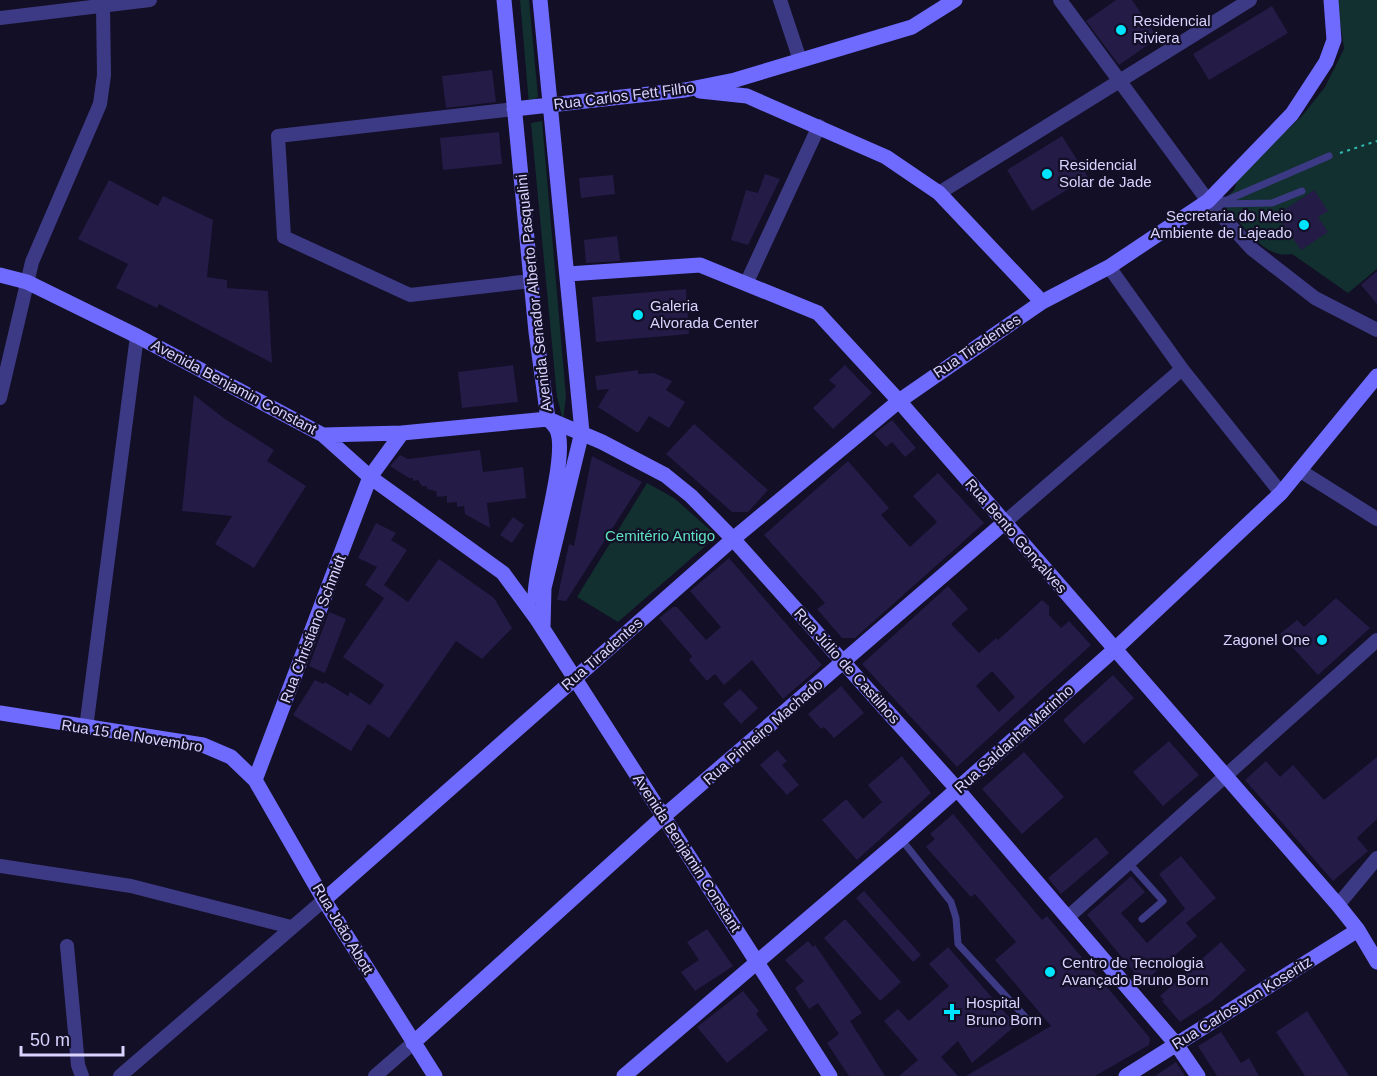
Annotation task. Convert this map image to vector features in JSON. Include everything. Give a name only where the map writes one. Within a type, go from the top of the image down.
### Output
[{"type":"street","points":[[0,18],[150,0]]},
{"type":"street","name":"Avenida Senador Alberto Pasqualini","points":[[504,0],[531,281],[548,419],[557,429],[560,453],[542,581],[540,624]]},
{"type":"street","name":"Avenida Senador Alberto Pasqualini","points":[[540,0],[582,432],[542,581]]},
{"type":"street","points":[[780,0],[800,60]]},
{"type":"street","points":[[955,0],[912,27],[776,67],[747,89],[780,112],[819,126],[886,157],[939,193],[1042,302]]},
{"type":"street","points":[[1060,0],[1208,201],[1252,249],[1315,298],[1377,330]]},
{"type":"street","points":[[939,193],[1250,0]]},
{"type":"street","name":"Rua Tiradentes","points":[[121,1076],[734,539],[899,401],[1042,302],[1109,267],[1208,201],[1292,114],[1326,62],[1334,40],[1331,0]]},
{"type":"street","points":[[0,398],[32,262],[100,104],[104,75],[103,6]]},
{"type":"street","name":"Rua Carlos Fett Filho","points":[[531,281],[410,295],[285,237],[278,136],[685,90],[747,89]]},
{"type":"street","points":[[746,284],[819,126]]},
{"type":"street","name":"Rua Bento Gonçalves","points":[[568,274],[700,265],[818,314],[899,401],[1338,905],[1358,930],[1377,962]]},
{"type":"street","points":[[1109,267],[1182,369],[1281,493]]},
{"type":"street","name":"Avenida Benjamin Constant","points":[[0,275],[27,282],[137,336],[219,381],[284,411],[323,435],[370,477],[506,576],[540,624],[830,1076]]},
{"type":"street","points":[[86,728],[137,336]]},
{"type":"street","name":"Rua Pinheiro Machado","points":[[375,1076],[664,816],[1182,369]]},
{"type":"street","name":"Rua Saldanha Marinho","points":[[624,1076],[901,840],[1114,650],[1281,493],[1377,376]]},
{"type":"street","name":"Rua Júlio de Castilhos","points":[[323,435],[402,433],[548,419],[582,432],[665,476],[691,496],[734,539],[957,789],[1176,1044],[1198,1076]]},
{"type":"street","points":[[370,477],[402,433]]},
{"type":"street","points":[[1299,470],[1377,519]]},
{"type":"street","name":"Rua Christiano Schmidt","points":[[255,780],[370,477]]},
{"type":"street","points":[[506,576],[542,581]]},
{"type":"street","points":[[1067,918],[1377,640]]},
{"type":"street","name":"Rua 15 de Novembro","points":[[0,713],[203,745],[231,757],[255,780]]},
{"type":"street","name":"Rua João Abott","points":[[255,780],[324,900],[435,1076]]},
{"type":"street","points":[[1338,905],[1377,858]]},
{"type":"street","points":[[0,866],[131,886],[291,927]]},
{"type":"street","name":"Rua Carlos von Koseritz","points":[[1126,1076],[1358,930]]},
{"type":"street","points":[[67,946],[78,1065],[82,1076]]},
{"type":"lane","points":[[1208,201],[1227,200],[1329,156]]},
{"type":"lane","points":[[1208,201],[1237,206],[1265,204],[1302,191]]},
{"type":"lane","points":[[901,840],[951,902],[956,918],[958,944],[1028,1020]]},
{"type":"lane","points":[[1128,862],[1163,901],[1142,919]]},
{"type":"path","points":[[1329,156],[1377,141]]},
{"type":"green space","points":[[520,0],[529,0],[538,97],[529,104]]},
{"type":"green space","points":[[1337,0],[1377,0],[1377,269],[1348,293],[1292,254],[1281,254],[1261,245],[1220,204],[1234,190],[1239,175],[1302,116],[1325,87],[1344,49]]},
{"type":"green space","points":[[542,121],[566,397],[563,420],[557,397],[531,123]]},
{"type":"green space","name":"Cemitério Antigo","points":[[647,483],[674,498],[717,536],[618,622],[577,597]]},
{"type":"building","name":"Residencial Riviera","points":[[1116,0],[1132,0],[1158,38],[1119,65],[1086,21]]},
{"type":"building","points":[[1272,6],[1288,33],[1209,80],[1193,54]]},
{"type":"building","points":[[492,70],[496,102],[446,108],[442,76]]},
{"type":"building","points":[[499,132],[502,164],[443,170],[440,138]]},
{"type":"building","name":"Residencial Solar de Jade","points":[[1062,136],[1088,177],[1032,211],[1007,170]]},
{"type":"building","points":[[765,174],[780,179],[748,245],[731,240],[746,190],[758,193]]},
{"type":"building","points":[[613,175],[615,194],[581,198],[579,178]]},
{"type":"building","points":[[109,180],[158,206],[163,196],[213,220],[207,277],[227,280],[227,288],[268,291],[272,363],[159,304],[157,308],[116,288],[128,264],[78,239]]},
{"type":"building","name":"Secretaria do Meio Ambiente de Lajeado","points":[[1314,190],[1328,211],[1318,217],[1328,232],[1301,250],[1277,215]]},
{"type":"building","points":[[617,236],[620,261],[586,263],[584,240]]},
{"type":"building","points":[[1377,271],[1377,304],[1361,285]]},
{"type":"building","name":"Galeria Alvorada Center","points":[[686,289],[689,334],[596,342],[592,297]]},
{"type":"building","points":[[513,365],[518,402],[462,408],[458,372]]},
{"type":"building","points":[[845,365],[872,393],[833,429],[813,408],[836,386],[829,380]]},
{"type":"building","points":[[638,370],[638,374],[654,373],[672,381],[666,390],[685,402],[669,428],[649,416],[638,433],[598,407],[609,389],[597,390],[595,376]]},
{"type":"building","points":[[194,395],[225,419],[274,450],[267,461],[306,486],[254,568],[215,544],[232,516],[182,511]]},
{"type":"building","points":[[892,420],[916,448],[905,457],[892,442],[886,447],[874,434]]},
{"type":"building","points":[[694,424],[768,490],[748,512],[732,512],[666,454]]},
{"type":"building","points":[[480,450],[483,472],[523,467],[526,498],[487,503],[490,528],[465,514],[464,506],[457,507],[457,502],[447,503],[447,496],[437,497],[436,491],[427,489],[427,486],[422,486],[418,480],[413,481],[413,478],[409,478],[390,466],[400,455],[408,459]]},
{"type":"building","points":[[592,456],[642,482],[566,601],[557,600],[569,544],[574,546]]},
{"type":"building","points":[[848,461],[889,508],[881,515],[910,547],[937,522],[913,496],[938,473],[984,523],[855,638],[842,638],[817,609],[825,603],[764,535]]},
{"type":"building","points":[[513,517],[524,525],[512,543],[500,535]]},
{"type":"building","points":[[376,523],[396,533],[391,540],[407,550],[384,585],[408,602],[439,559],[494,598],[512,628],[482,659],[456,641],[389,738],[368,724],[351,751],[293,715],[315,680],[323,684],[325,682],[348,696],[350,692],[370,705],[384,685],[343,657],[384,598],[365,585],[377,567],[358,558]]},
{"type":"building","points":[[729,558],[822,665],[783,699],[752,660],[724,685],[715,674],[707,681],[689,660],[692,656],[659,618],[673,607],[677,607],[706,640],[721,627],[690,591]]},
{"type":"building","points":[[948,586],[968,609],[951,624],[979,653],[996,638],[998,640],[1042,600],[1049,606],[1049,615],[1061,628],[1069,621],[1091,645],[957,767],[862,664]],"holes":[[[992,671],[1015,697],[999,712],[976,686]]]},
{"type":"building","name":"Zagonel One","points":[[1336,598],[1370,628],[1318,675],[1280,634],[1297,620],[1304,627]]},
{"type":"building","points":[[329,612],[346,619],[325,673],[309,666]]},
{"type":"building","points":[[1113,675],[1134,698],[1084,744],[1063,720]]},
{"type":"building","points":[[841,686],[864,713],[834,738],[824,727],[821,729],[808,714]]},
{"type":"building","points":[[740,689],[758,708],[741,724],[723,704]]},
{"type":"building","points":[[1169,741],[1199,775],[1163,806],[1133,772]]},
{"type":"building","points":[[777,750],[787,761],[782,765],[799,785],[787,795],[760,765]]},
{"type":"building","points":[[1024,752],[1064,797],[1022,834],[982,789]]},
{"type":"building","points":[[902,756],[931,793],[857,860],[822,820],[846,799],[863,819],[882,802],[868,785]]},
{"type":"building","points":[[1377,757],[1377,819],[1357,838],[1368,851],[1333,881],[1245,780],[1266,761],[1280,777],[1293,765],[1324,800]]},
{"type":"building","points":[[953,814],[1042,920],[1047,916],[1150,1038],[1149,1045],[1095,1076],[966,1076],[1051,1026],[995,960],[1016,942],[975,894],[971,897],[926,847],[935,839],[930,834]]},
{"type":"building","points":[[1096,837],[1109,853],[1061,894],[1048,878]]},
{"type":"building","points":[[1181,856],[1216,898],[1186,923],[1197,936],[1143,983],[1087,915],[1131,876],[1145,892],[1121,913],[1147,943],[1185,909],[1159,874]]},
{"type":"building","points":[[864,891],[921,955],[913,962],[856,898]]},
{"type":"building","points":[[845,919],[901,982],[880,1001],[824,938]]},
{"type":"building","points":[[707,929],[733,966],[695,991],[681,972],[699,960],[687,942]]},
{"type":"building","points":[[808,941],[813,947],[815,945],[862,1013],[850,1021],[885,1076],[849,1076],[827,1043],[839,1034],[818,1003],[809,1009],[795,988],[804,981],[785,960]]},
{"type":"building","points":[[1221,942],[1246,970],[1212,1001],[1180,1022],[1160,996]]},
{"type":"building","points":[[948,947],[1016,1025],[972,1063],[958,1041],[941,1057],[958,1076],[899,1076],[918,1060],[884,1021],[898,1009],[909,1021],[949,986],[929,964]]},
{"type":"building","points":[[743,991],[759,1011],[756,1014],[768,1030],[727,1063],[697,1027]]},
{"type":"building","points":[[1307,1011],[1349,1076],[1305,1076],[1276,1032]]},
{"type":"building","points":[[1221,1032],[1241,1063],[1249,1058],[1259,1076],[1217,1076],[1198,1046]]},
{"type":"building","points":[[1176,1062],[1185,1076],[1155,1076]]},
{"type":"place","name":"Residencial Riviera","points":[[1121,30]]},
{"type":"place","name":"Residencial Solar de Jade","points":[[1047,174]]},
{"type":"place","name":"Secretaria do Meio Ambiente de Lajeado","points":[[1304,225]]},
{"type":"place","name":"Galeria Alvorada Center","points":[[638,315]]},
{"type":"place","name":"Zagonel One","points":[[1322,640]]},
{"type":"place","name":"Centro de Tecnologia Avançado Bruno Born","points":[[1050,972]]},
{"type":"place","name":"Hospital Bruno Born","points":[[952,1012]]}]
